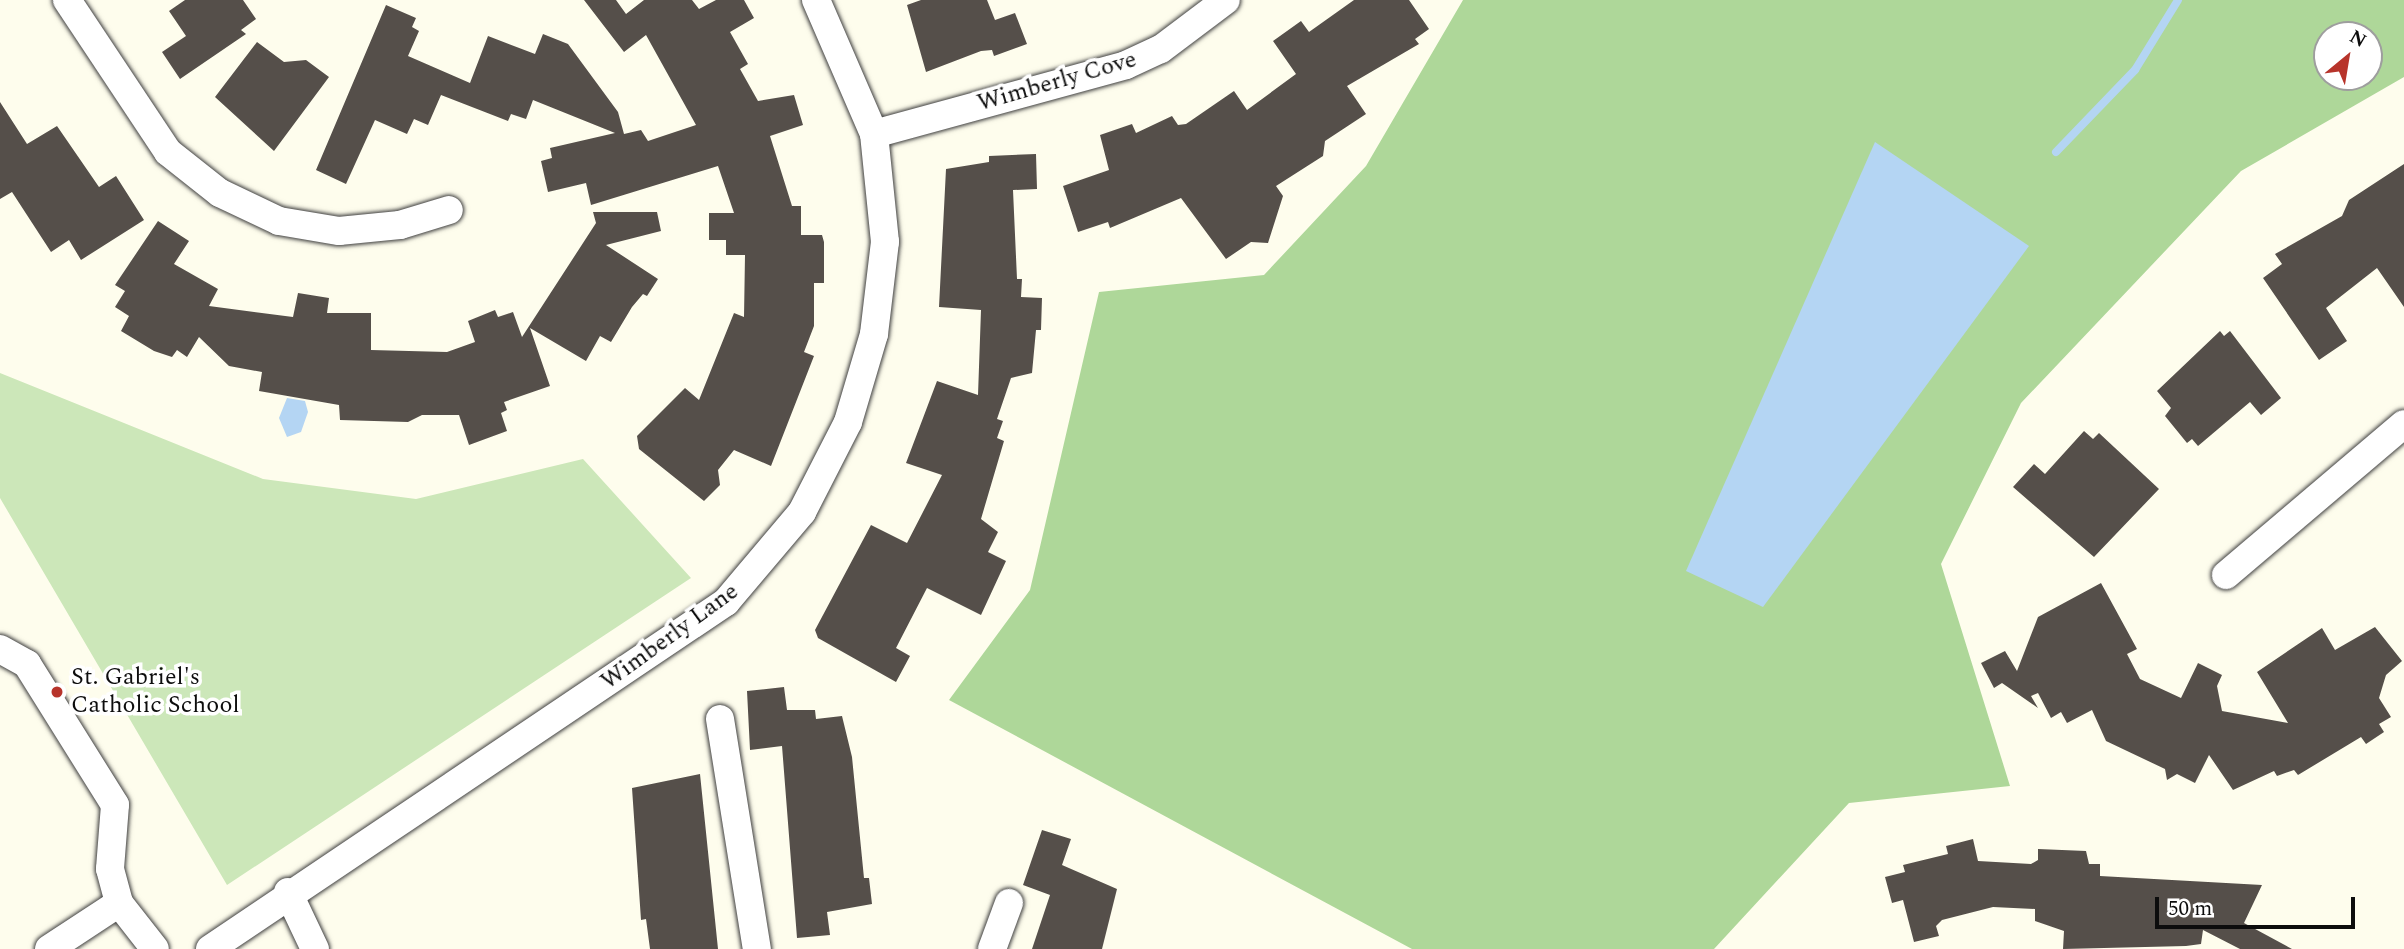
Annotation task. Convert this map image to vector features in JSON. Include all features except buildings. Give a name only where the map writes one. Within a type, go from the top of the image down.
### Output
[{"type":"street","points":[[67,0],[168,152],[220,193],[279,221],[339,231],[400,225],[449,210]]},
{"type":"street","name":"Wimberly Lane","points":[[210,949],[288,892],[726,602],[795,522],[848,422],[874,334],[885,242],[874,134],[816,0]]},
{"type":"street","name":"Wimberly Cove","points":[[874,134],[1126,65],[1161,49],[1226,0]]},
{"type":"street","points":[[2226,575],[2404,424]]},
{"type":"street","points":[[0,649],[27,664],[116,805],[110,869],[119,903],[155,949]]},
{"type":"street","points":[[720,719],[757,949]]},
{"type":"street","points":[[288,892],[315,949]]},
{"type":"street","points":[[49,949],[119,903]]},
{"type":"street","points":[[992,949],[1009,903]]},
{"type":"green space","points":[[1463,0],[2404,0],[2404,77],[2383,89],[2383,21],[2313,21],[2313,91],[2380,91],[2241,171],[2021,403],[1941,564],[2010,786],[1849,803],[1714,949],[1412,949],[949,700],[1030,590],[1099,292],[1264,275],[1366,166]]},
{"type":"green space","points":[[0,373],[263,479],[416,499],[583,459],[691,578],[227,885],[0,498]]},
{"type":"water","points":[[1875,142],[2029,246],[1763,607],[1686,571]]},
{"type":"water","points":[[287,398],[305,401],[308,412],[301,432],[287,437],[279,418]]},
{"type":"waterway","points":[[2056,152],[2135,70],[2178,0]]},
{"type":"place","name":"St. Gabriel's Catholic School","points":[[57,692]]}]
